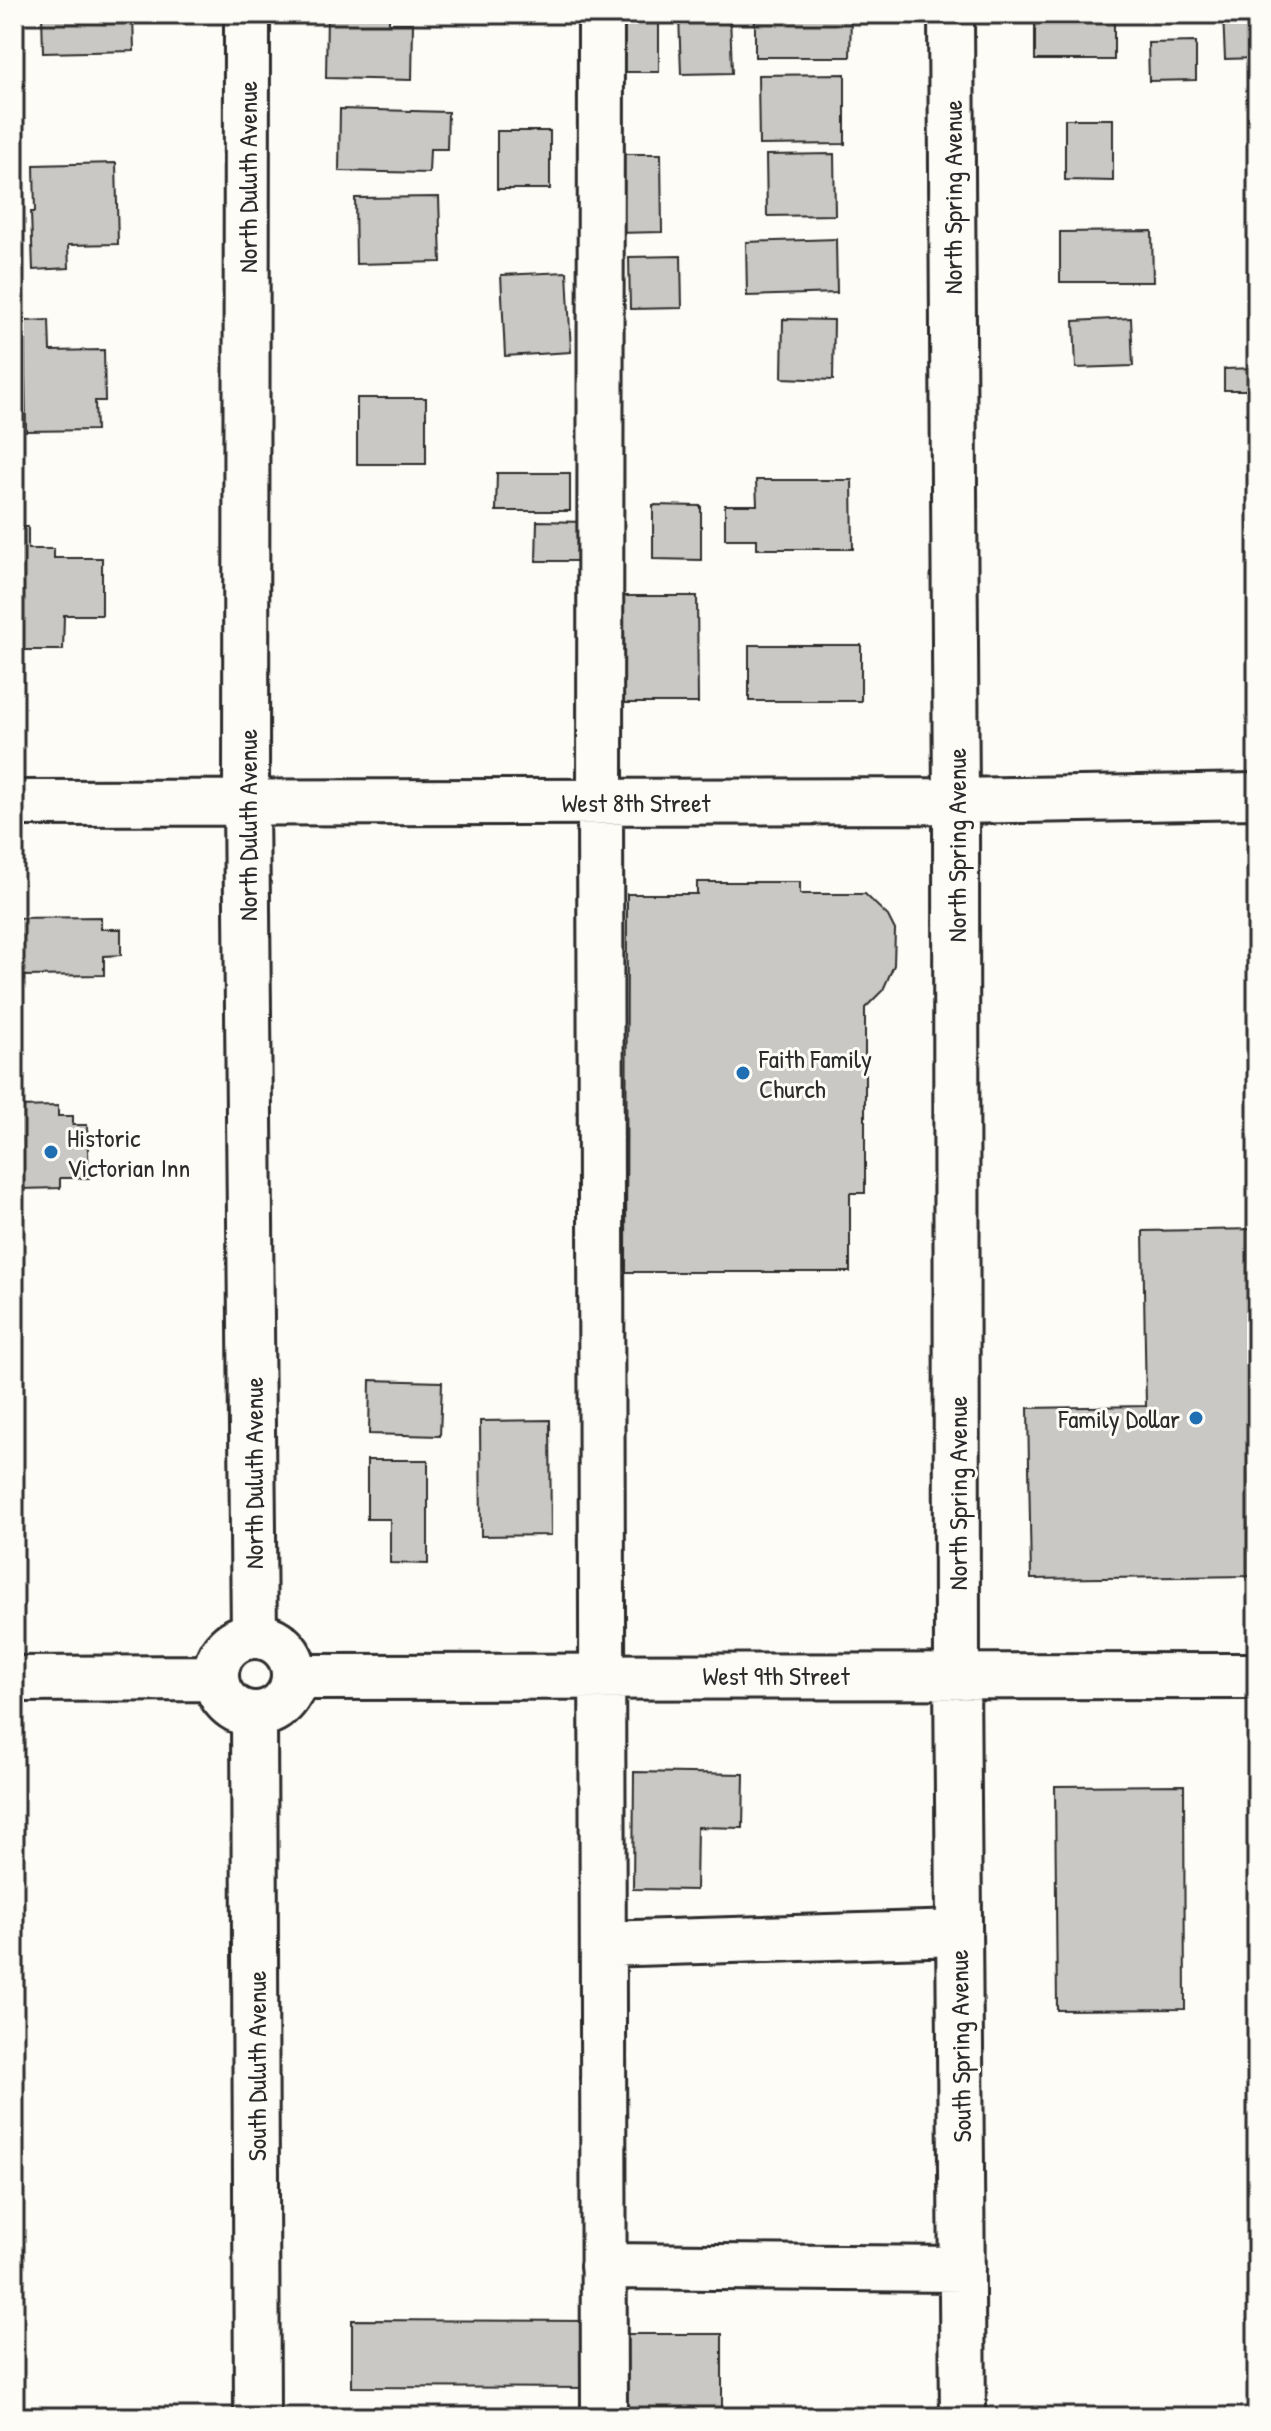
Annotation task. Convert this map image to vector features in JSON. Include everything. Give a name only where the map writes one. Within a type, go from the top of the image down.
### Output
[{"type":"street","name":"North Duluth Avenue","points":[[247,14],[246,803],[254,1636]]},
{"type":"street","points":[[601,14],[604,2417]]},
{"type":"street","name":"North Spring Avenue","points":[[951,14],[957,1675]]},
{"type":"street","name":"West 8th Street","points":[[14,803],[956,801],[1257,796]]},
{"type":"street","points":[[254,1636],[278,1644],[287,1653],[293,1664],[294,1677],[286,1699],[266,1713],[254,1714],[243,1712],[224,1699],[216,1678],[223,1654],[231,1645],[254,1636]]},
{"type":"street","name":"South Spring Avenue","points":[[957,1675],[963,2417]]},
{"type":"street","name":"West 9th Street","points":[[294,1677],[1257,1676]]},
{"type":"street","points":[[14,1679],[216,1678]]},
{"type":"street","name":"South Duluth Avenue","points":[[254,1714],[257,2417]]},
{"type":"street","points":[[603,1944],[959,1933]]},
{"type":"street","points":[[603,2266],[962,2269]]},
{"type":"building","points":[[42,14],[133,14],[134,51],[43,53]]},
{"type":"building","points":[[327,14],[389,14],[389,23],[413,23],[412,80],[326,78]]},
{"type":"building","points":[[610,14],[659,14],[659,72],[611,72]]},
{"type":"building","points":[[679,14],[730,14],[732,73],[681,74]]},
{"type":"building","points":[[755,14],[851,14],[850,57],[755,57]]},
{"type":"building","points":[[1035,14],[1114,14],[1114,60],[1035,60]]},
{"type":"building","points":[[1223,14],[1257,14],[1257,58],[1225,59]]},
{"type":"building","points":[[1196,42],[1196,80],[1149,81],[1148,43]]},
{"type":"building","points":[[845,74],[845,144],[759,145],[758,75]]},
{"type":"building","points":[[340,109],[448,112],[447,149],[430,149],[429,173],[339,171]]},
{"type":"building","points":[[1065,119],[1113,119],[1113,181],[1065,180]]},
{"type":"building","points":[[497,131],[550,131],[550,189],[497,189]]},
{"type":"building","points":[[616,154],[661,154],[662,232],[616,233]]},
{"type":"building","points":[[834,154],[835,215],[767,216],[766,155]]},
{"type":"building","points":[[116,163],[118,244],[68,245],[69,268],[33,270],[31,212],[35,212],[34,165]]},
{"type":"building","points":[[439,197],[441,262],[356,264],[355,198]]},
{"type":"building","points":[[1152,231],[1153,282],[1060,282],[1060,232]]},
{"type":"building","points":[[836,239],[837,293],[747,296],[746,242]]},
{"type":"building","points":[[681,256],[682,308],[630,309],[629,257]]},
{"type":"building","points":[[567,272],[571,352],[505,356],[501,275]]},
{"type":"building","points":[[1131,318],[1133,366],[1076,368],[1074,321]]},
{"type":"building","points":[[783,319],[834,320],[833,380],[782,378]]},
{"type":"building","points":[[49,320],[50,351],[104,350],[105,401],[95,401],[96,430],[26,431],[24,321]]},
{"type":"building","points":[[1257,368],[1257,390],[1224,390],[1224,369]]},
{"type":"building","points":[[357,398],[426,398],[426,464],[357,464]]},
{"type":"building","points":[[497,473],[570,473],[570,511],[496,511]]},
{"type":"building","points":[[756,480],[852,480],[853,549],[757,549],[757,539],[725,539],[725,505],[757,505]]},
{"type":"building","points":[[653,505],[701,506],[701,560],[653,559]]},
{"type":"building","points":[[537,521],[585,522],[585,561],[536,561]]},
{"type":"building","points":[[14,527],[28,527],[28,549],[54,549],[54,558],[102,558],[102,615],[64,615],[63,650],[14,650]]},
{"type":"building","points":[[615,596],[697,596],[698,703],[615,703]]},
{"type":"building","points":[[749,645],[861,645],[861,701],[749,701]]},
{"type":"building","points":[[697,882],[800,882],[800,894],[865,894],[888,916],[895,930],[894,965],[883,990],[865,1008],[865,1193],[850,1193],[850,1272],[626,1272],[627,894],[697,894]]},
{"type":"building","points":[[101,917],[101,929],[121,929],[121,955],[104,956],[104,975],[21,976],[22,1007],[14,1007],[14,918]]},
{"type":"building","name":"Historic Victorian Inn","points":[[58,1106],[58,1116],[73,1116],[73,1125],[87,1125],[89,1178],[60,1178],[60,1188],[21,1189],[20,1179],[14,1179],[16,1107]]},
{"type":"building","points":[[1257,1229],[1257,1525],[1250,1525],[1251,1576],[1031,1579],[1028,1408],[1146,1406],[1143,1231]]},
{"type":"building","points":[[370,1380],[442,1382],[440,1436],[369,1434]]},
{"type":"building","points":[[550,1420],[551,1535],[481,1536],[480,1421]]},
{"type":"building","points":[[367,1460],[428,1460],[428,1564],[390,1563],[390,1519],[367,1519]]},
{"type":"building","points":[[634,1772],[744,1774],[743,1828],[697,1827],[696,1890],[633,1889]]},
{"type":"building","points":[[1184,1785],[1185,2009],[1057,2010],[1055,1786]]},
{"type":"building","points":[[352,2320],[590,2321],[590,2388],[352,2387]]},
{"type":"building","points":[[625,2334],[722,2334],[722,2417],[625,2417]]},
{"type":"place","name":"Faith Family Church","points":[[743,1073]]},
{"type":"place","name":"Historic Victorian Inn","points":[[51,1152]]},
{"type":"place","name":"Family Dollar","points":[[1196,1418]]}]
